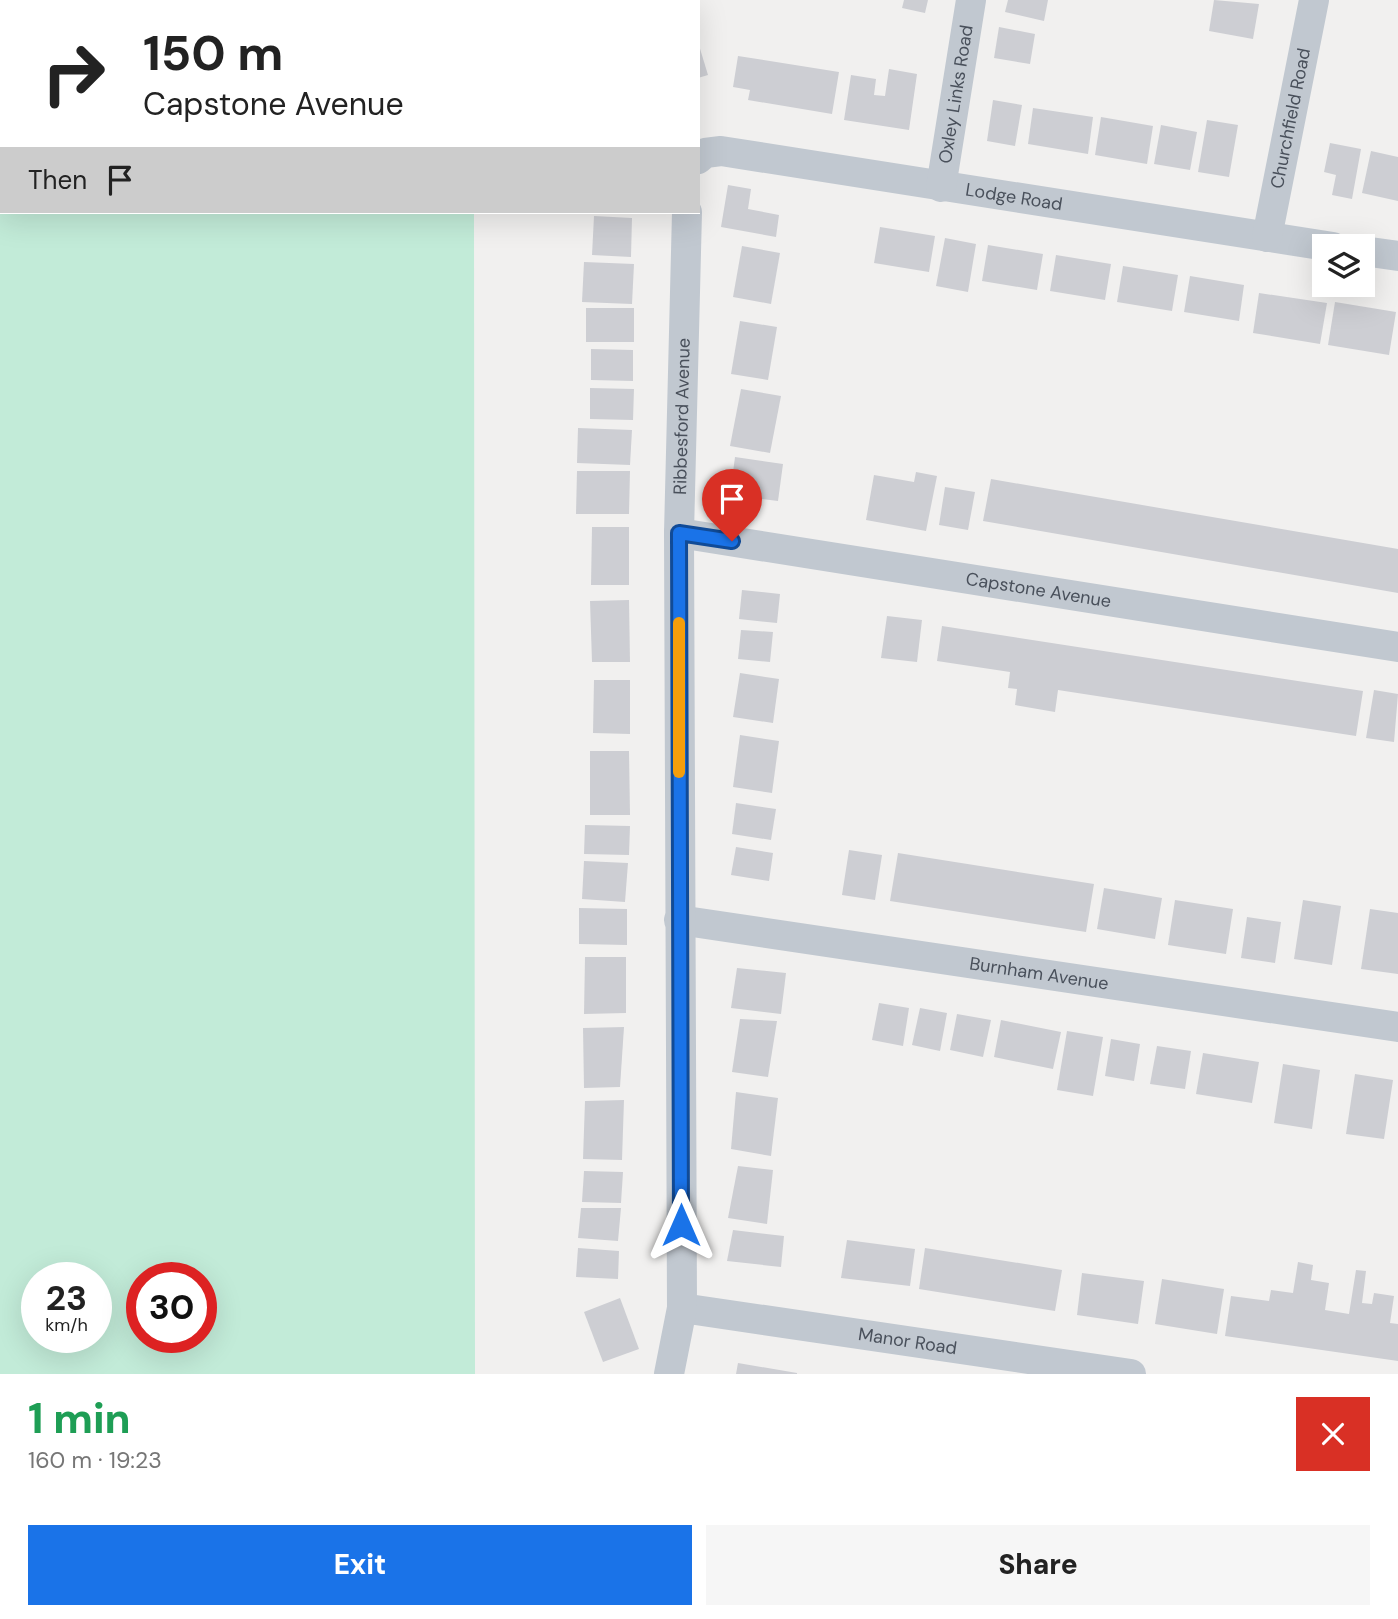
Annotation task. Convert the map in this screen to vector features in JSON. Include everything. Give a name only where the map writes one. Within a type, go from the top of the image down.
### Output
[{"type":"street","name":"Oxley Links Road","points":[[941,187],[971,0]]},
{"type":"street","name":"Churchfield Road","points":[[1267,237],[1314,0]]},
{"type":"street","name":"Lodge Road","points":[[700,157],[705,153],[720,150],[1312,244]]},
{"type":"street","name":"Ribbesford Avenue","points":[[669,1374],[682,1308],[679,533],[687,214]]},
{"type":"street","points":[[1375,253],[1398,256]]},
{"type":"street","name":"Capstone Avenue","points":[[679,533],[1398,647]]},
{"type":"street","name":"Burnham Avenue","points":[[679,920],[1398,1027]]},
{"type":"street","name":"Manor Road","points":[[682,1308],[1131,1374]]},
{"type":"green space","points":[[0,214],[474,214],[475,1374],[0,1374]]},
{"type":"building","points":[[904,0],[928,0],[925,13],[902,8]]},
{"type":"building","points":[[1008,0],[1048,0],[1044,21],[1005,12]]},
{"type":"building","points":[[1214,0],[1259,4],[1253,39],[1209,31]]},
{"type":"building","points":[[999,27],[1035,34],[1030,64],[994,58]]},
{"type":"building","points":[[700,49],[708,75],[700,77]]},
{"type":"building","points":[[738,56],[839,72],[832,114],[748,100],[750,90],[733,87]]},
{"type":"building","points":[[889,69],[917,74],[909,130],[844,120],[851,75],[876,79],[874,95],[885,96]]},
{"type":"building","points":[[993,100],[1022,105],[1015,146],[987,141]]},
{"type":"building","points":[[1033,108],[1093,117],[1088,154],[1028,144]]},
{"type":"building","points":[[1101,117],[1153,126],[1147,164],[1095,155]]},
{"type":"building","points":[[1207,120],[1238,125],[1229,177],[1198,172]]},
{"type":"building","points":[[1161,125],[1197,132],[1190,170],[1154,164]]},
{"type":"building","points":[[1330,143],[1361,149],[1352,199],[1332,195],[1336,175],[1324,172]]},
{"type":"building","points":[[1371,151],[1398,157],[1398,201],[1362,193]]},
{"type":"building","points":[[728,185],[751,189],[748,209],[779,215],[776,237],[721,227]]},
{"type":"building","points":[[594,216],[632,218],[631,257],[592,255]]},
{"type":"building","points":[[880,227],[935,236],[929,272],[874,263]]},
{"type":"building","points":[[945,238],[976,244],[968,292],[936,286]]},
{"type":"building","points":[[988,245],[1043,254],[1037,290],[982,281]]},
{"type":"building","points":[[742,246],[780,253],[771,304],[733,297]]},
{"type":"building","points":[[1056,255],[1111,264],[1105,300],[1050,291]]},
{"type":"building","points":[[584,262],[634,264],[632,304],[582,302]]},
{"type":"building","points":[[1123,266],[1178,275],[1172,311],[1117,302]]},
{"type":"building","points":[[1190,276],[1244,285],[1239,321],[1184,312]]},
{"type":"building","points":[[1259,293],[1327,303],[1320,344],[1253,333]]},
{"type":"building","points":[[1335,302],[1396,312],[1389,355],[1328,345]]},
{"type":"building","points":[[586,308],[634,308],[634,342],[586,342]]},
{"type":"building","points":[[740,321],[777,327],[768,380],[731,374]]},
{"type":"building","points":[[591,349],[633,350],[633,381],[591,380]]},
{"type":"building","points":[[590,388],[634,389],[633,420],[590,419]]},
{"type":"building","points":[[741,389],[781,396],[770,453],[730,446]]},
{"type":"building","points":[[578,428],[632,430],[630,465],[577,463]]},
{"type":"building","points":[[735,457],[783,464],[778,501],[730,495]]},
{"type":"building","points":[[577,471],[630,471],[629,514],[576,514]]},
{"type":"building","points":[[916,472],[937,476],[926,531],[866,520],[874,475],[914,482]]},
{"type":"building","points":[[991,479],[1398,549],[1398,593],[983,521]]},
{"type":"building","points":[[945,487],[975,492],[968,530],[939,525]]},
{"type":"building","points":[[592,527],[629,527],[629,585],[591,585]]},
{"type":"building","points":[[742,590],[780,594],[777,623],[739,619]]},
{"type":"building","points":[[629,600],[630,662],[592,662],[590,601]]},
{"type":"building","points":[[887,616],[922,620],[917,662],[881,658]]},
{"type":"building","points":[[942,626],[1363,691],[1356,736],[1058,690],[1055,712],[1015,705],[1017,689],[1008,688],[1010,672],[937,661]]},
{"type":"building","points":[[741,630],[773,632],[770,662],[738,659]]},
{"type":"building","points":[[740,673],[779,679],[773,723],[733,717]]},
{"type":"building","points":[[594,680],[630,680],[630,734],[593,733]]},
{"type":"building","points":[[1374,690],[1398,694],[1394,742],[1366,738]]},
{"type":"building","points":[[740,735],[779,741],[772,793],[733,787]]},
{"type":"building","points":[[590,751],[629,751],[630,815],[590,815]]},
{"type":"building","points":[[736,803],[776,809],[771,840],[732,834]]},
{"type":"building","points":[[585,825],[630,826],[629,855],[584,854]]},
{"type":"building","points":[[736,847],[773,853],[769,881],[731,875]]},
{"type":"building","points":[[849,850],[882,855],[875,900],[842,895]]},
{"type":"building","points":[[898,853],[1094,884],[1086,932],[890,901]]},
{"type":"building","points":[[584,861],[628,863],[625,902],[582,899]]},
{"type":"building","points":[[1104,888],[1162,898],[1155,939],[1097,929]]},
{"type":"building","points":[[1175,900],[1233,909],[1226,954],[1168,945]]},
{"type":"building","points":[[1303,900],[1341,906],[1332,965],[1294,959]]},
{"type":"building","points":[[579,908],[627,909],[627,945],[579,944]]},
{"type":"building","points":[[1370,909],[1398,913],[1398,974],[1361,969]]},
{"type":"building","points":[[1247,917],[1281,922],[1275,963],[1241,958]]},
{"type":"building","points":[[585,957],[626,957],[626,1013],[584,1014]]},
{"type":"building","points":[[737,968],[786,973],[781,1014],[731,1008]]},
{"type":"building","points":[[879,1003],[909,1008],[903,1046],[872,1040]]},
{"type":"building","points":[[920,1008],[947,1013],[940,1051],[912,1045]]},
{"type":"building","points":[[957,1014],[991,1020],[983,1057],[950,1050]]},
{"type":"building","points":[[740,1019],[777,1021],[768,1077],[732,1072]]},
{"type":"building","points":[[1001,1020],[1061,1032],[1053,1069],[994,1057]]},
{"type":"building","points":[[624,1027],[620,1087],[584,1088],[583,1028]]},
{"type":"building","points":[[1067,1031],[1103,1037],[1093,1096],[1057,1090]]},
{"type":"building","points":[[1111,1039],[1140,1044],[1134,1081],[1105,1076]]},
{"type":"building","points":[[1157,1046],[1191,1051],[1185,1089],[1150,1084]]},
{"type":"building","points":[[1203,1053],[1259,1062],[1252,1103],[1196,1094]]},
{"type":"building","points":[[1283,1064],[1320,1070],[1312,1129],[1274,1123]]},
{"type":"building","points":[[1355,1074],[1393,1080],[1384,1139],[1346,1134]]},
{"type":"building","points":[[736,1092],[778,1098],[771,1156],[731,1149]]},
{"type":"building","points":[[624,1100],[622,1160],[583,1159],[585,1101]]},
{"type":"building","points":[[738,1166],[773,1170],[767,1224],[728,1218]]},
{"type":"building","points":[[584,1171],[623,1172],[621,1203],[582,1202]]},
{"type":"building","points":[[581,1208],[621,1208],[618,1241],[578,1238]]},
{"type":"building","points":[[733,1230],[784,1236],[781,1267],[727,1261]]},
{"type":"building","points":[[847,1240],[915,1249],[910,1286],[841,1278]]},
{"type":"building","points":[[578,1248],[619,1251],[618,1279],[576,1277]]},
{"type":"building","points":[[925,1248],[1062,1270],[1055,1311],[919,1289]]},
{"type":"building","points":[[1298,1262],[1313,1265],[1311,1280],[1329,1283],[1325,1310],[1349,1314],[1356,1270],[1366,1271],[1362,1303],[1372,1304],[1374,1293],[1394,1296],[1390,1323],[1398,1324],[1398,1361],[1225,1336],[1231,1296],[1269,1301],[1271,1290],[1293,1293]]},
{"type":"building","points":[[1082,1273],[1144,1281],[1138,1324],[1077,1315]]},
{"type":"building","points":[[1162,1279],[1224,1289],[1217,1334],[1155,1324]]},
{"type":"building","points":[[620,1298],[639,1349],[603,1362],[584,1312]]},
{"type":"building","points":[[738,1363],[797,1373],[797,1374],[736,1374]]},
{"type":"slow traffic","points":[[679,623],[679,772]]},
{"type":"route","points":[[681,1225],[679,533],[732,541]]}]
